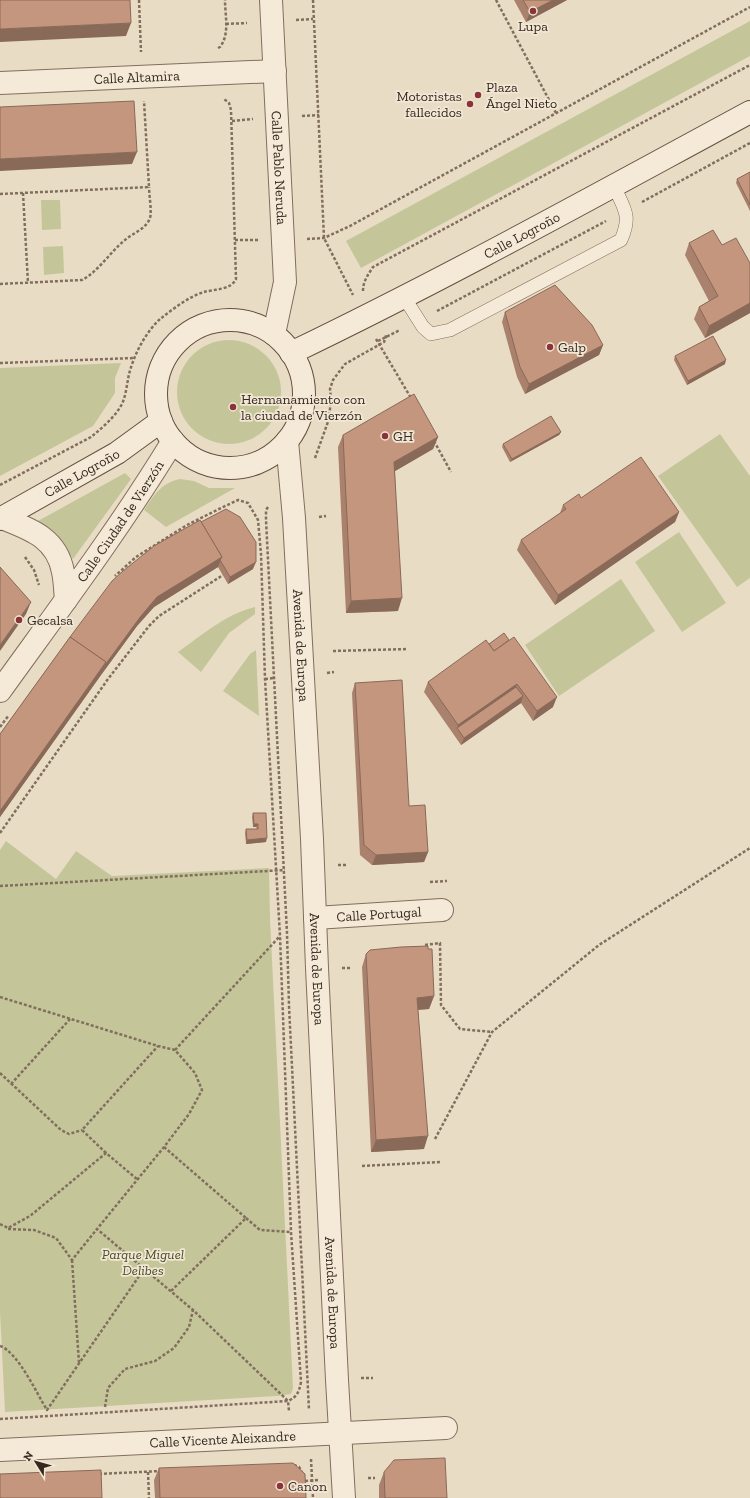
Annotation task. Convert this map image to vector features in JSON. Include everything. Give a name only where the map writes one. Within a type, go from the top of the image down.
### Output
[{"type":"street","name":"Calle Pablo Neruda","points":[[271,0],[285,282],[274,334]]},
{"type":"street","name":"Calle Altamira","points":[[0,83],[275,71]]},
{"type":"street","name":"Calle Logroño","points":[[291,353],[404,297],[750,112]]},
{"type":"street","points":[[223,320],[235,320],[258,325],[274,334],[283,342],[291,353],[299,369],[303,388],[302,406],[297,425],[287,441],[275,452],[262,460],[246,466],[230,468],[214,466],[198,461],[185,453],[173,441],[161,421],[157,405],[156,389],[159,373],[169,353],[189,332],[205,324],[223,320]]},
{"type":"street","name":"Calle Logroño","points":[[1,518],[117,454],[161,421]]},
{"type":"street","name":"Calle Ciudad de Vierzón","points":[[0,691],[66,600],[154,472],[173,441]]},
{"type":"street","name":"Avenida de Europa","points":[[287,441],[294,504],[344,1498]]},
{"type":"street","name":"Calle Ciudad de Vierzón","points":[[1,518],[35,532],[49,543],[59,558],[64,572],[66,600]]},
{"type":"street","name":"Calle Portugal","points":[[315,918],[442,910]]},
{"type":"street","name":"Calle Vicente Aleixandre","points":[[0,1450],[446,1428]]},
{"type":"lane","points":[[404,297],[423,327],[431,334],[450,330],[621,240],[626,227],[627,216],[614,186]]},
{"type":"path","points":[[139,0],[141,52]]},
{"type":"path","points":[[216,49],[225,41],[225,0]]},
{"type":"path","points":[[313,0],[324,238],[369,314],[386,337]]},
{"type":"path","points":[[496,0],[556,113]]},
{"type":"path","points":[[324,238],[350,226],[750,7]]},
{"type":"path","points":[[414,404],[378,341],[364,293],[363,286],[366,276],[374,268],[750,65]]},
{"type":"path","points":[[0,485],[91,437],[103,427],[117,412],[122,403],[134,358],[145,338],[159,321],[179,304],[203,293],[229,286],[236,279],[231,110],[229,103],[224,99],[217,97]]},
{"type":"path","points":[[0,284],[82,280],[89,276],[113,250],[126,239],[142,229],[150,217],[149,187],[144,100],[137,100]]},
{"type":"path","points":[[378,341],[625,211],[750,143]]},
{"type":"path","points":[[0,194],[149,187]]},
{"type":"path","points":[[23,193],[28,283]]},
{"type":"path","points":[[313,464],[328,419],[331,399],[330,389],[333,380],[345,364],[380,345],[384,342],[386,337]]},
{"type":"path","points":[[0,363],[134,358]]},
{"type":"path","points":[[433,438],[451,472]]},
{"type":"path","points":[[0,1419],[288,1401],[296,1397],[300,1391],[301,1382],[291,1232],[277,871],[265,679],[261,554],[258,520],[248,503],[238,500],[187,525],[136,557],[111,580]]},
{"type":"path","points":[[294,504],[275,504],[269,506],[266,510],[266,520],[288,933],[288,1006],[300,1435]]},
{"type":"path","points":[[23,554],[34,570],[40,590]]},
{"type":"path","points":[[257,556],[261,554]]},
{"type":"path","points":[[0,833],[108,679],[149,626],[159,616],[223,575]]},
{"type":"path","points":[[333,651],[408,649]]},
{"type":"path","points":[[0,727],[13,709]]},
{"type":"path","points":[[435,1139],[492,1032],[599,945],[750,848]]},
{"type":"path","points":[[0,886],[277,871]]},
{"type":"path","points":[[430,882],[447,881]]},
{"type":"path","points":[[175,1050],[280,936]]},
{"type":"path","points":[[425,945],[440,943],[442,1005],[460,1029],[492,1032]]},
{"type":"path","points":[[0,997],[175,1050],[195,1073],[202,1090],[189,1114],[164,1147],[72,1260]]},
{"type":"path","points":[[12,1084],[70,1019]]},
{"type":"path","points":[[0,1073],[61,1130],[69,1134],[82,1130],[158,1046]]},
{"type":"path","points":[[82,1130],[138,1180]]},
{"type":"path","points":[[164,1147],[260,1230],[291,1232]]},
{"type":"path","points":[[8,1228],[30,1216],[106,1153]]},
{"type":"path","points":[[362,1166],[440,1162]]},
{"type":"path","points":[[170,1292],[246,1218]]},
{"type":"path","points":[[0,1224],[8,1228],[34,1230],[56,1238],[72,1260],[79,1364]]},
{"type":"path","points":[[97,1229],[192,1310],[288,1401],[300,1435],[313,1498]]},
{"type":"path","points":[[0,1346],[8,1350],[18,1361],[47,1410],[144,1269]]},
{"type":"path","points":[[105,1407],[108,1388],[125,1369],[155,1361],[174,1348],[189,1327],[192,1310]]},
{"type":"path","points":[[292,1464],[299,1467],[305,1477],[306,1486]]},
{"type":"path","points":[[148,1472],[149,1498]]},
{"type":"path","points":[[92,1474],[124,1473]]},
{"type":"path","points":[[100,1474],[100,1480]]},
{"type":"green space","points":[[750,21],[750,56],[361,268],[346,241]]},
{"type":"green space","points":[[41,200],[60,200],[61,229],[42,230]]},
{"type":"green space","points":[[63,246],[64,273],[44,275],[43,247]]},
{"type":"green space","points":[[229,340],[249,344],[266,355],[277,372],[281,392],[277,412],[266,429],[249,440],[229,444],[209,440],[192,429],[181,412],[177,392],[181,372],[192,355],[209,344]]},
{"type":"green space","points":[[121,363],[115,378],[115,393],[93,426],[0,476],[0,368]]},
{"type":"green space","points":[[720,434],[750,476],[750,578],[737,587],[658,476]]},
{"type":"green space","points":[[125,473],[131,479],[73,559],[58,537],[38,521]]},
{"type":"green space","points":[[180,479],[194,481],[209,488],[235,488],[166,527],[144,510],[159,490],[168,483]]},
{"type":"green space","points":[[679,532],[726,603],[682,632],[635,562]]},
{"type":"green space","points":[[621,579],[655,631],[559,696],[525,645]]},
{"type":"green space","points":[[255,607],[255,614],[229,633],[201,672],[178,652],[224,620],[244,610]]},
{"type":"green space","points":[[256,650],[259,716],[223,691],[250,654]]},
{"type":"green space","name":"Parque Miguel Delibes","points":[[6,841],[56,879],[76,851],[112,876],[269,868],[270,919],[293,1388],[291,1394],[5,1412],[0,1312],[0,850]]},
{"type":"building","points":[[0,0],[130,0],[131,23],[0,29]]},
{"type":"building","points":[[523,0],[553,0],[530,12]]},
{"type":"building","points":[[134,101],[137,152],[0,159],[0,107]]},
{"type":"building","points":[[750,172],[750,205],[737,179]]},
{"type":"building","points":[[713,230],[722,245],[736,238],[750,263],[750,303],[709,326],[699,307],[718,296],[689,243]]},
{"type":"building","points":[[555,285],[592,325],[603,345],[529,384],[520,367],[505,312]]},
{"type":"building","points":[[713,336],[726,360],[688,381],[675,356]]},
{"type":"building","points":[[414,394],[438,437],[394,462],[402,598],[351,601],[343,435]]},
{"type":"building","points":[[551,416],[561,432],[512,459],[503,444]]},
{"type":"building","points":[[641,457],[679,512],[558,595],[521,540],[566,509],[563,505],[579,494],[581,498]]},
{"type":"building","points":[[226,509],[240,517],[256,542],[256,562],[230,577],[220,560],[222,557],[201,522]]},
{"type":"building","points":[[200,520],[222,557],[157,597],[105,665],[106,662],[70,637],[112,581],[123,571],[154,546]]},
{"type":"building","points":[[0,567],[31,602],[0,645]]},
{"type":"building","points":[[504,633],[509,640],[494,651],[489,644]]},
{"type":"building","points":[[70,637],[106,662],[0,811],[0,734]]},
{"type":"building","points":[[514,637],[557,697],[537,711],[517,684],[458,725],[428,682],[486,640],[494,651]]},
{"type":"building","points":[[402,680],[409,806],[425,805],[428,852],[376,855],[364,845],[355,683]]},
{"type":"building","points":[[516,687],[523,696],[464,738],[457,728]]},
{"type":"building","points":[[253,813],[266,813],[267,838],[247,840],[246,829],[258,829],[258,824],[254,824]]},
{"type":"building","points":[[428,946],[428,949],[432,949],[434,996],[417,998],[428,1136],[376,1140],[366,954],[370,950]]},
{"type":"building","points":[[445,1458],[447,1498],[385,1498],[384,1472],[394,1460]]},
{"type":"building","points":[[293,1463],[305,1474],[306,1498],[160,1498],[159,1468]]},
{"type":"building","points":[[101,1470],[102,1498],[0,1498],[0,1474]]},
{"type":"place","name":"Lupa","points":[[533,11]]},
{"type":"place","name":"Plaza Ángel Nieto","points":[[478,95]]},
{"type":"place","name":"Motoristas fallecidos","points":[[470,104]]},
{"type":"place","name":"Galp","points":[[550,347]]},
{"type":"place","name":"Hermanamiento con la ciudad de Vierzón","points":[[233,407]]},
{"type":"place","name":"GH","points":[[385,436]]},
{"type":"place","name":"Gecalsa","points":[[19,620]]},
{"type":"place","name":"Canon","points":[[280,1486]]}]
